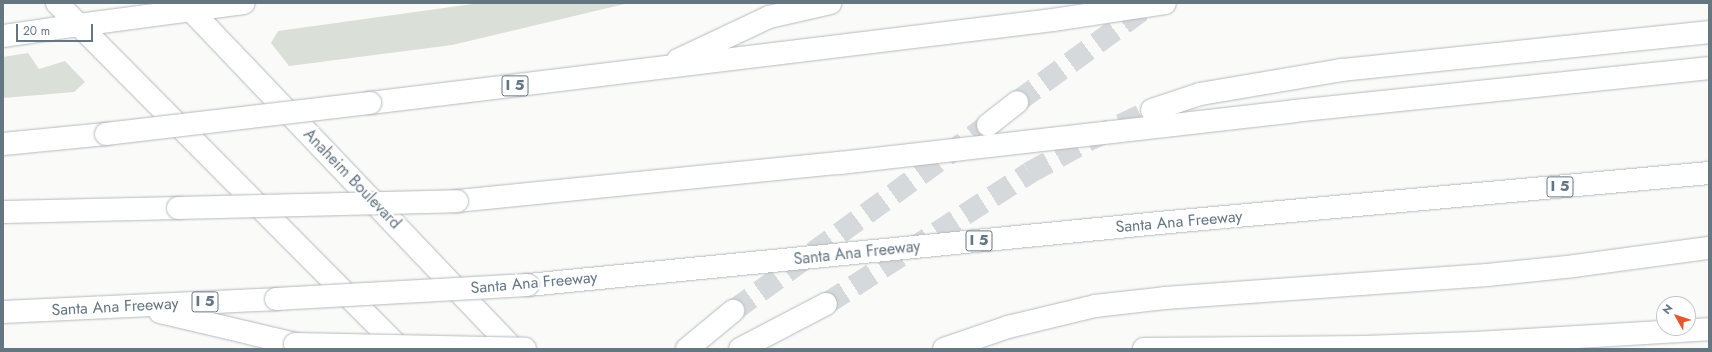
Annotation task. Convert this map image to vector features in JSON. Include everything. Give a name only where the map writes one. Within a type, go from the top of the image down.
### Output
[{"type":"main road","points":[[58,3],[400,349]]},
{"type":"main road","points":[[3,36],[79,25],[187,6],[244,3]]},
{"type":"main road","points":[[661,69],[769,17],[830,3]]},
{"type":"main road","name":"I 5","points":[[3,144],[106,134],[661,69],[1053,20],[1165,3]]},
{"type":"main road","name":"Anaheim Boulevard","points":[[187,6],[514,349]]},
{"type":"main road","points":[[1152,110],[1200,94],[1342,70],[1709,32]]},
{"type":"main road","points":[[3,212],[457,201],[840,163],[1302,110],[1709,68]]},
{"type":"main road","points":[[988,124],[1017,102]]},
{"type":"main road","name":"Santa Ana Freeway","points":[[3,312],[528,285],[1159,223],[1703,172]]},
{"type":"main road","points":[[944,349],[1008,327],[1095,306],[1165,298],[1487,275],[1575,266],[1709,248]]},
{"type":"main road","points":[[740,349],[826,304]]},
{"type":"main road","points":[[134,306],[295,344],[525,349]]},
{"type":"main road","points":[[687,349],[733,311]]},
{"type":"main road","points":[[1144,349],[1365,347],[1468,344],[1709,329]]},
{"type":"shaded area","points":[[480,3],[629,3],[452,45],[289,66],[271,43],[278,31]]},
{"type":"shaded area","points":[[28,53],[39,69],[65,61],[85,82],[74,92],[3,98],[3,57]]},
{"type":"tunnel","points":[[1017,102],[1152,3]]},
{"type":"tunnel","points":[[826,304],[1029,173],[1091,139],[1152,110]]},
{"type":"tunnel","points":[[733,311],[988,125]]}]
